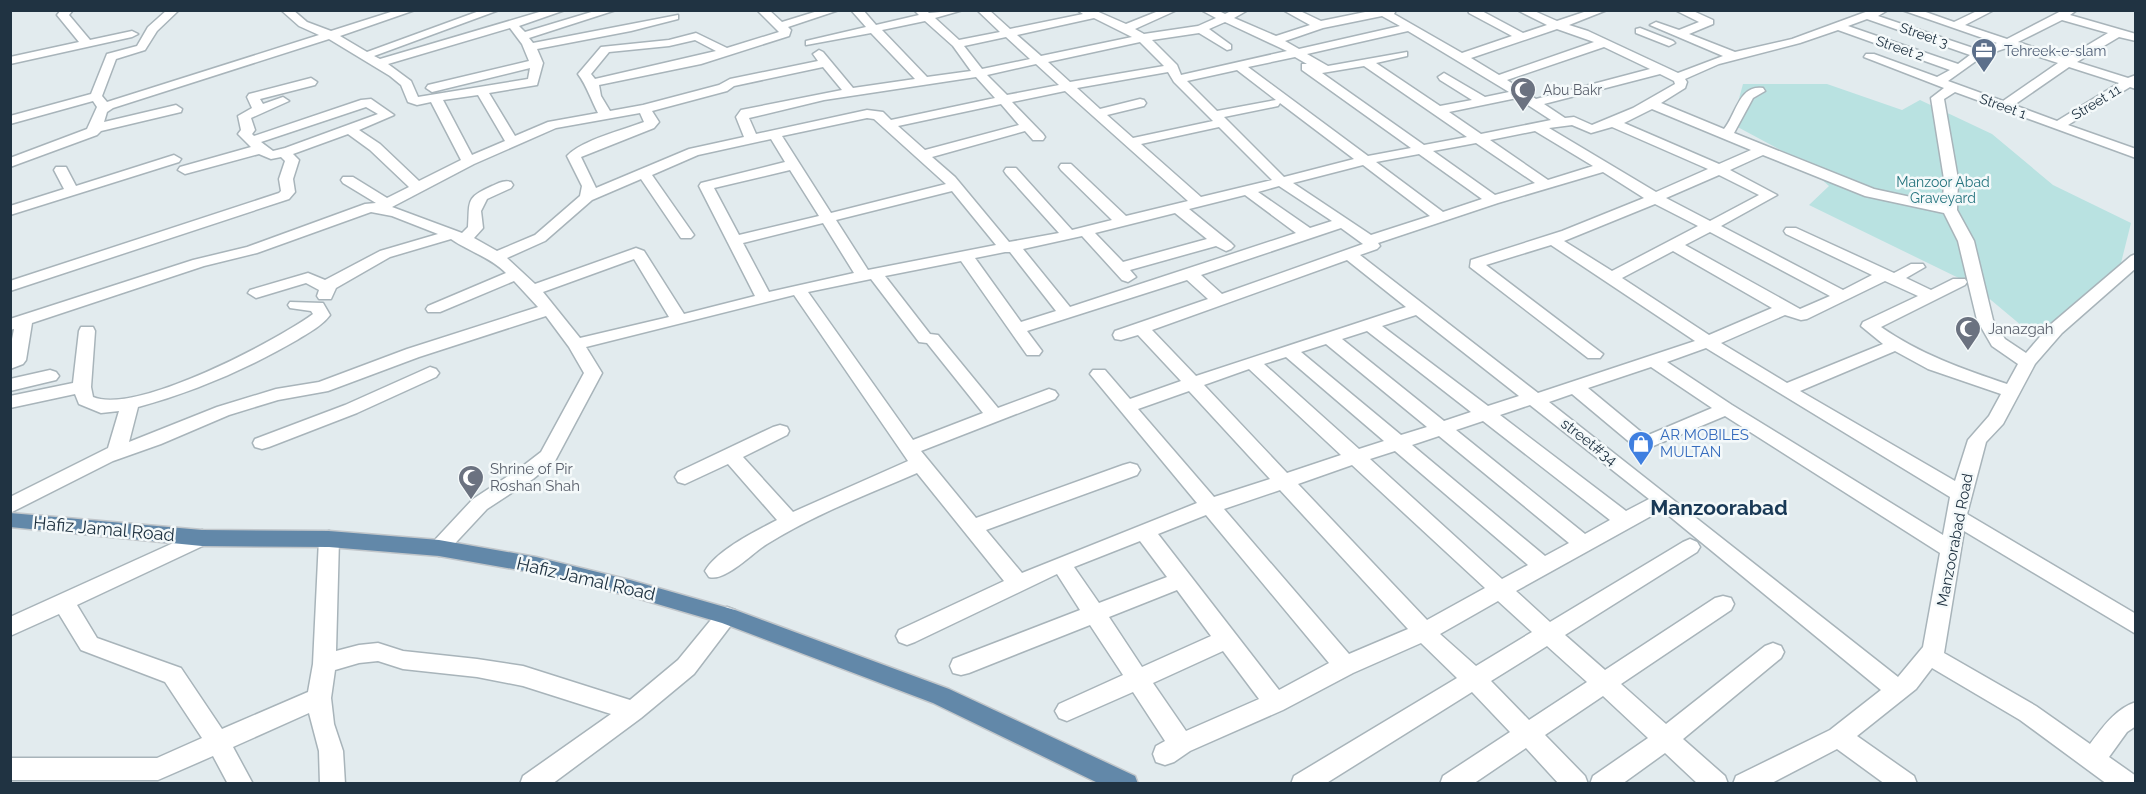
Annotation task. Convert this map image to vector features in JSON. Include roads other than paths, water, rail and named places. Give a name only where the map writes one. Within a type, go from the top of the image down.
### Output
[{"type":"main road","name":"Hafiz Jamal Road","points":[[10,520],[202,538],[329,539],[439,548],[536,565],[630,588],[728,616],[941,696],[1126,783]]},
{"type":"street","points":[[68,10],[63,15],[87,44]]},
{"type":"street","points":[[96,128],[111,57],[141,48],[152,29],[174,10]]},
{"type":"street","points":[[286,10],[303,24],[332,36],[394,73],[407,84],[414,101],[533,82],[537,63],[530,47],[512,24]]},
{"type":"street","points":[[10,120],[100,102],[332,36],[410,10]]},
{"type":"street","points":[[365,56],[494,10]]},
{"type":"street","points":[[377,64],[560,10]]},
{"type":"street","points":[[578,10],[619,30]]},
{"type":"street","points":[[522,37],[611,10]]},
{"type":"street","points":[[592,83],[726,52],[785,34],[785,30],[762,10]]},
{"type":"street","points":[[780,26],[834,10]]},
{"type":"street","points":[[856,10],[924,81]]},
{"type":"street","points":[[850,92],[807,40],[874,29],[922,14],[958,10]]},
{"type":"street","points":[[1127,28],[1172,10]]},
{"type":"street","points":[[1206,10],[1276,40],[1326,70],[1403,54]]},
{"type":"street","points":[[752,140],[742,117],[746,113],[850,92],[979,73],[1143,38],[1201,29],[1226,20],[1243,10]]},
{"type":"street","points":[[1288,10],[1320,25]]},
{"type":"street","points":[[1463,57],[1602,10]]},
{"type":"street","points":[[1678,34],[1709,22],[1680,10]]},
{"type":"street","points":[[1678,78],[1715,61],[1796,41],[1883,10]]},
{"type":"street","points":[[1907,10],[2006,44],[2133,82]]},
{"type":"street","points":[[1966,10],[1984,13]]},
{"type":"street","points":[[985,11],[1038,61],[1198,202]]},
{"type":"street","points":[[1276,40],[1320,25],[1386,11],[1408,28],[1463,57],[1521,93],[1562,122]]},
{"type":"street","points":[[1473,11],[1522,37]]},
{"type":"street","points":[[576,344],[798,289],[1069,235],[1363,161],[1562,122],[1574,121],[1590,129],[1652,104],[1682,85],[1678,78],[1584,33],[1556,26],[1525,11]]},
{"type":"street","points":[[957,44],[1088,13],[1127,28],[1143,38],[1218,119],[1281,181],[1369,241],[1371,249],[1131,332],[1194,384],[1424,632],[1474,679],[1576,783]]},
{"type":"street","points":[[1954,26],[1984,13]]},
{"type":"street","points":[[1937,82],[1960,69],[1979,54],[2006,44],[2066,13],[2136,38]]},
{"type":"street","points":[[922,14],[957,44],[979,73],[1038,137]]},
{"type":"street","name":"Street 3","points":[[1868,16],[1979,54]]},
{"type":"street","points":[[530,47],[674,17]]},
{"type":"street","points":[[1656,25],[1734,56]]},
{"type":"street","name":"Street 2","points":[[1840,27],[1960,69]]},
{"type":"street","points":[[890,124],[1069,86],[1238,64],[1408,28]]},
{"type":"street","points":[[1201,29],[1227,47]]},
{"type":"street","points":[[1640,32],[1715,61]]},
{"type":"street","points":[[2005,106],[2067,63],[2117,33]]},
{"type":"street","points":[[10,61],[132,34]]},
{"type":"street","points":[[606,115],[595,96],[592,83],[584,74],[586,69],[607,48],[669,43],[696,36],[726,52]]},
{"type":"street","points":[[1498,79],[1604,43]]},
{"type":"street","name":"Street 1","points":[[1870,57],[2136,154]]},
{"type":"street","points":[[1367,62],[1545,184]]},
{"type":"street","points":[[410,93],[537,63]]},
{"type":"street","points":[[10,364],[17,360],[17,323],[199,263],[252,250],[347,214],[370,207],[384,206],[469,161],[553,125],[644,109],[723,88],[730,82],[826,63]]},
{"type":"street","points":[[1238,64],[1363,161],[1440,216]]},
{"type":"street","points":[[1306,68],[1493,200]]},
{"type":"street","points":[[1534,103],[1662,70]]},
{"type":"street","points":[[1444,77],[1483,101]]},
{"type":"street","points":[[259,109],[254,97],[311,82]]},
{"type":"street","name":"Street 11","points":[[2057,126],[2133,82]]},
{"type":"street","points":[[1954,88],[1937,98],[1951,179],[1950,210],[1966,241],[1984,320],[1998,342],[2028,362]]},
{"type":"street","points":[[481,90],[512,142]]},
{"type":"street","points":[[1726,134],[1732,128],[1748,96],[1759,91]]},
{"type":"street","points":[[1436,111],[1521,93]]},
{"type":"street","points":[[436,99],[469,161]]},
{"type":"street","points":[[185,170],[257,145],[304,122],[365,103],[371,103],[388,115],[351,130],[271,155],[257,145],[245,134],[248,129],[244,116],[283,101]]},
{"type":"street","points":[[1098,113],[1140,103]]},
{"type":"street","points":[[1131,142],[1274,103]]},
{"type":"street","points":[[1652,104],[1847,185],[1950,210]]},
{"type":"street","points":[[587,197],[589,186],[574,156],[588,148],[649,125],[652,122],[644,109]]},
{"type":"street","points":[[84,136],[96,128],[176,110]]},
{"type":"street","points":[[496,257],[540,238],[587,197],[694,152],[867,114],[878,115],[955,186],[1067,314]]},
{"type":"street","points":[[1611,278],[1770,195],[1612,122]]},
{"type":"street","points":[[923,155],[1029,126]]},
{"type":"street","points":[[1536,126],[1655,198],[1843,296]]},
{"type":"street","points":[[351,130],[375,147],[417,187]]},
{"type":"street","points":[[10,163],[84,136],[101,133],[101,142]]},
{"type":"street","points":[[775,135],[826,218],[869,275],[925,338],[932,339],[995,416]]},
{"type":"street","points":[[1594,354],[1476,265],[1621,215],[1765,149]]},
{"type":"street","points":[[10,286],[284,196],[288,192],[286,179],[292,160],[283,152]]},
{"type":"street","points":[[10,211],[174,159]]},
{"type":"street","points":[[764,298],[706,186],[792,165]]},
{"type":"street","points":[[1066,167],[1124,222]]},
{"type":"street","points":[[1369,241],[1440,216],[1604,168]]},
{"type":"street","points":[[61,170],[72,192]]},
{"type":"street","points":[[1011,171],[1069,235]]},
{"type":"street","points":[[645,174],[686,235]]},
{"type":"street","points":[[348,180],[384,206],[496,257],[532,291],[576,344],[593,373],[548,456],[526,474],[480,504],[439,548]]},
{"type":"street","points":[[325,287],[385,254],[456,238],[479,223],[474,211],[481,196],[506,184]]},
{"type":"street","points":[[735,241],[955,186]]},
{"type":"street","points":[[1247,190],[1309,235]]},
{"type":"street","points":[[1178,207],[1241,257]]},
{"type":"street","points":[[1017,329],[1343,222]]},
{"type":"street","points":[[1085,231],[1139,290]]},
{"type":"street","points":[[1791,231],[1929,295]]},
{"type":"street","points":[[1120,268],[1219,240]]},
{"type":"street","points":[[1553,240],[1708,342],[1961,494]]},
{"type":"street","points":[[1675,246],[1785,309],[1801,315],[1917,267]]},
{"type":"street","points":[[532,291],[636,253],[639,254],[679,320]]},
{"type":"street","points":[[965,256],[1033,351]]},
{"type":"street","name":"street#34","points":[[1351,256],[1663,500],[1897,690]]},
{"type":"street","name":"Manzoorabad Road","points":[[1745,783],[1839,736],[1908,682],[1934,650],[1956,517],[1977,440],[1996,420],[2028,362],[2056,329],[2133,264]]},
{"type":"street","points":[[1190,274],[1219,300]]},
{"type":"street","points":[[434,309],[515,275]]},
{"type":"street","points":[[256,293],[306,278],[328,288],[327,294],[317,306]]},
{"type":"street","points":[[1959,282],[1869,327],[1896,345],[1934,365],[2012,392]]},
{"type":"street","points":[[798,289],[914,456],[1018,583]]},
{"type":"street","points":[[296,305],[317,306]]},
{"type":"street","points":[[87,331],[82,387],[85,400],[94,407],[129,406],[179,389],[280,345],[322,315],[317,306]]},
{"type":"street","points":[[1128,406],[1252,362],[1420,308]]},
{"type":"street","points":[[908,636],[1061,564],[1210,506],[1483,414],[1574,387],[1708,342],[1785,309]]},
{"type":"street","points":[[10,506],[117,452],[154,440],[223,411],[276,395],[314,389],[413,353],[547,310]]},
{"type":"street","points":[[1369,324],[1483,414],[1624,520]]},
{"type":"street","points":[[1330,338],[1583,543]]},
{"type":"street","points":[[1786,390],[1896,345]]},
{"type":"street","points":[[1288,350],[1543,566]]},
{"type":"street","points":[[1653,360],[1726,409],[1951,550]]},
{"type":"street","points":[[1252,362],[1548,634],[1716,783]]},
{"type":"street","points":[[262,443],[430,373]]},
{"type":"street","points":[[1099,374],[1345,666]]},
{"type":"street","points":[[10,385],[50,376]]},
{"type":"street","points":[[10,402],[82,387]]},
{"type":"street","points":[[1574,387],[1640,441],[1646,442],[1726,409]]},
{"type":"street","points":[[314,389],[329,417]]},
{"type":"street","points":[[716,571],[744,548],[914,456],[995,416],[1049,395]]},
{"type":"street","points":[[117,452],[129,406]]},
{"type":"street","points":[[685,477],[780,430]]},
{"type":"street","points":[[730,454],[792,523]]},
{"type":"street","points":[[972,527],[1130,470]]},
{"type":"street","points":[[1061,564],[1138,678],[1173,749],[1275,703],[1345,666],[1424,632],[1663,500]]},
{"type":"street","points":[[1956,517],[2136,625]]},
{"type":"street","points":[[1144,531],[1275,703]]},
{"type":"street","points":[[10,627],[202,538]]},
{"type":"street","points":[[329,539],[324,664],[319,698],[322,724],[331,751],[333,783]]},
{"type":"street","points":[[1303,783],[1690,547]]},
{"type":"street","points":[[961,666],[1181,580]]},
{"type":"street","points":[[64,603],[89,644],[173,675],[218,743],[241,783]]},
{"type":"street","points":[[1452,783],[1723,604]]},
{"type":"street","points":[[532,783],[633,711],[686,667],[728,616]]},
{"type":"street","points":[[1067,711],[1227,639]]},
{"type":"street","points":[[324,664],[359,654],[378,652],[414,662],[477,668],[523,676],[633,711]]},
{"type":"street","points":[[1602,783],[1665,739],[1773,652]]},
{"type":"street","points":[[1929,656],[2028,713],[2127,783]]},
{"type":"street","points":[[10,769],[58,776],[158,770],[319,698]]},
{"type":"street","points":[[2093,759],[2119,725],[2136,712]]},
{"type":"street","points":[[1839,736],[1905,783]]},
{"type":"place","name":"Tehreek-e-slam","points":[[1984,74]]},
{"type":"place","name":"Abu Bakr","points":[[1523,113]]},
{"type":"place","name":"Janazgah","points":[[1968,352]]},
{"type":"place","name":"AR MOBILES MULTAN","points":[[1641,467]]},
{"type":"place","name":"Shrine of Pir Roshan Shah","points":[[471,501]]},
{"type":"district","name":"Manzoorabad","points":[[1719,508]]},
{"type":"park label","name":"Manzoor Abad Graveyard","points":[[1943,190]]}]
